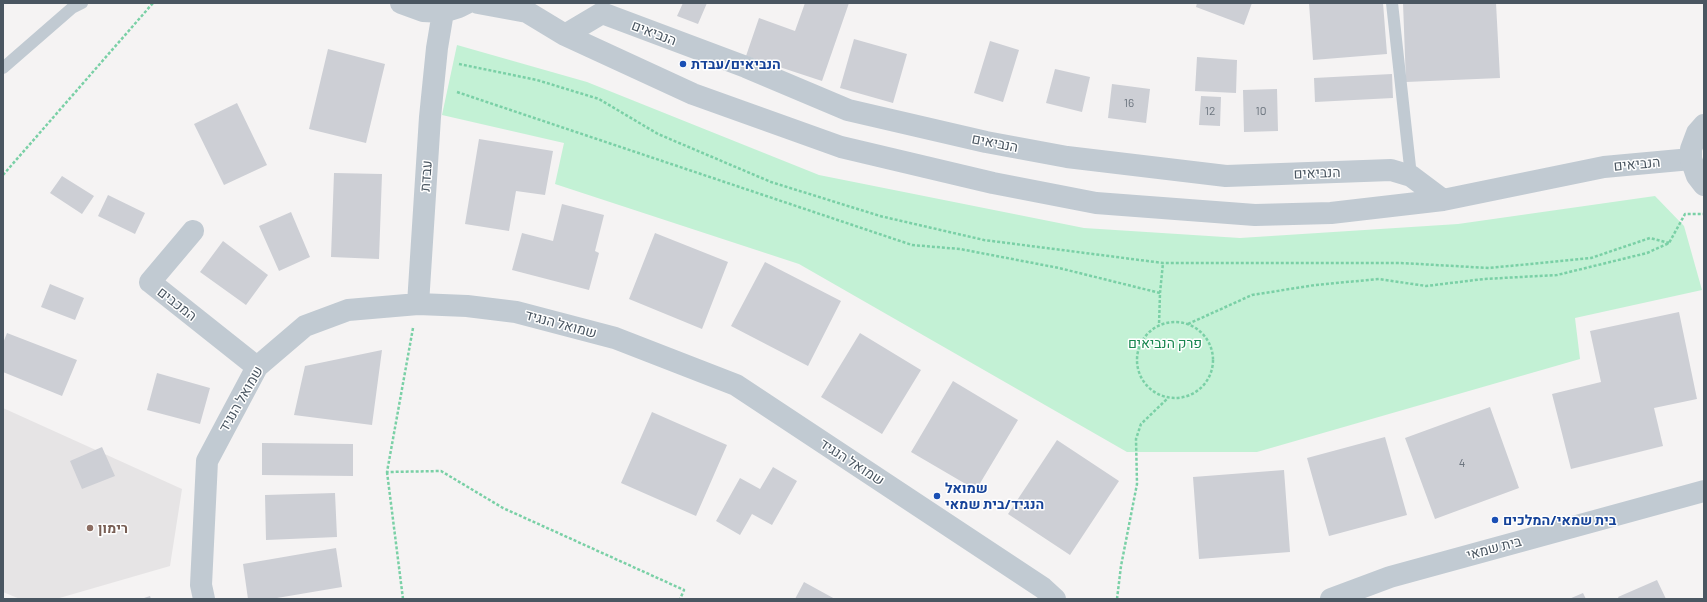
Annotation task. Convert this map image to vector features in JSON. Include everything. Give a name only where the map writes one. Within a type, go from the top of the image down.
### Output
[{"type":"street","points":[[401,3],[433,11],[459,7],[467,3]]},
{"type":"street","name":"הנביאים","points":[[478,3],[524,8],[565,35],[693,94],[841,147],[993,183],[1096,203],[1255,215],[1331,213],[1443,200],[1604,167],[1691,159]]},
{"type":"street","name":"עבדת","points":[[418,304],[433,84],[437,48],[433,11]]},
{"type":"street","name":"הנביאים","points":[[565,35],[602,13],[746,67],[848,110],[986,142],[1067,157],[1226,176],[1391,170],[1411,176],[1443,200]]},
{"type":"street","points":[[1704,125],[1691,149],[1691,159],[1697,176],[1704,185]]},
{"type":"street","name":"המכבים","points":[[193,231],[150,282],[257,367]]},
{"type":"street","name":"שמואל הנגיד","points":[[204,599],[201,585],[207,461],[257,367],[300,331],[312,324],[348,310],[418,304],[466,306],[516,312],[615,338],[736,385],[1043,588],[1055,599]]},
{"type":"street","name":"בית שמאי","points":[[1332,599],[1390,577],[1704,491]]},
{"type":"lane","points":[[3,68],[72,8],[82,3]]},
{"type":"lane","points":[[1392,3],[1411,176]]},
{"type":"path","points":[[3,175],[153,3]]},
{"type":"path","points":[[433,84],[912,245],[960,249],[1059,268],[1160,293]]},
{"type":"path","points":[[1188,324],[1252,295],[1315,285],[1379,279],[1426,286],[1484,279],[1557,275],[1648,252],[1669,243],[1685,214],[1704,214]]},
{"type":"path","points":[[1159,325],[1163,263]]},
{"type":"path","points":[[403,599],[387,472],[418,304]]},
{"type":"path","points":[[1176,322],[1188,324],[1202,333],[1211,347],[1213,362],[1209,378],[1199,391],[1184,398],[1168,398],[1153,392],[1141,381],[1136,365],[1137,349],[1146,335],[1159,325],[1176,322]]},
{"type":"path","points":[[1117,599],[1121,566],[1137,484],[1136,439],[1141,424],[1168,398]]},
{"type":"path","points":[[387,472],[441,471],[503,508],[684,590],[680,599]]},
{"type":"shaded area","name":"רימון","points":[[3,408],[182,489],[170,566],[56,599],[20,599],[3,592]]},
{"type":"green space","name":"פרק הנביאים","points":[[457,45],[587,82],[819,175],[1084,228],[1240,238],[1458,224],[1655,196],[1684,226],[1702,290],[1575,318],[1580,359],[1257,452],[1127,452],[799,264],[555,184],[564,143],[442,115]]},
{"type":"building","points":[[683,3],[707,3],[698,24],[677,16]]},
{"type":"building","points":[[805,3],[849,3],[822,81],[746,56],[759,18],[795,31]]},
{"type":"building","points":[[1197,3],[1252,3],[1244,25],[1196,7]]},
{"type":"building","points":[[1309,3],[1383,3],[1387,54],[1313,60]]},
{"type":"building","points":[[1403,3],[1496,3],[1500,78],[1406,82]]},
{"type":"building","points":[[854,39],[907,54],[893,103],[840,88]]},
{"type":"building","points":[[990,41],[1019,50],[1003,102],[974,93]]},
{"type":"building","points":[[328,49],[385,64],[366,143],[309,129]]},
{"type":"building","points":[[1197,57],[1237,60],[1236,93],[1195,91]]},
{"type":"building","points":[[1055,69],[1090,77],[1082,112],[1046,103]]},
{"type":"building","points":[[1392,74],[1393,98],[1315,102],[1314,78]]},
{"type":"building","points":[[1112,84],[1150,89],[1146,123],[1108,118]]},
{"type":"building","points":[[1277,89],[1278,131],[1244,132],[1243,90]]},
{"type":"building","points":[[1201,96],[1221,97],[1220,126],[1199,125]]},
{"type":"building","points":[[237,103],[267,165],[224,185],[194,124]]},
{"type":"building","points":[[479,139],[553,151],[545,195],[516,191],[509,231],[465,224]]},
{"type":"building","points":[[334,173],[382,174],[379,259],[331,257]]},
{"type":"building","points":[[62,176],[94,196],[82,214],[50,193]]},
{"type":"building","points":[[108,195],[145,213],[135,234],[98,216]]},
{"type":"building","points":[[562,204],[604,215],[595,251],[599,253],[589,290],[512,270],[522,233],[553,241]]},
{"type":"building","points":[[291,212],[310,257],[279,271],[259,226]]},
{"type":"building","points":[[655,233],[728,262],[702,329],[629,299]]},
{"type":"building","points":[[223,241],[268,275],[246,305],[200,272]]},
{"type":"building","points":[[765,262],[841,301],[808,366],[731,326]]},
{"type":"building","points":[[50,284],[84,298],[75,320],[41,307]]},
{"type":"building","points":[[1679,312],[1697,399],[1654,408],[1663,446],[1571,469],[1552,394],[1601,382],[1590,331]]},
{"type":"building","points":[[7,333],[77,360],[62,396],[3,372],[3,343]]},
{"type":"building","points":[[860,333],[921,370],[882,434],[821,397]]},
{"type":"building","points":[[382,350],[372,425],[294,415],[305,366]]},
{"type":"building","points":[[157,373],[210,388],[200,424],[147,410]]},
{"type":"building","points":[[953,381],[1018,420],[976,490],[911,452]]},
{"type":"building","points":[[1490,407],[1519,488],[1435,519],[1405,438]]},
{"type":"building","points":[[652,412],[727,445],[696,516],[621,483]]},
{"type":"building","points":[[1385,437],[1407,515],[1329,536],[1307,458]]},
{"type":"building","points":[[1057,440],[1119,481],[1070,555],[1008,514]]},
{"type":"building","points":[[262,443],[353,444],[353,476],[262,475]]},
{"type":"building","points":[[102,447],[115,476],[82,489],[70,461]]},
{"type":"building","points":[[773,467],[797,481],[772,525],[752,514],[740,535],[716,521],[740,478],[760,489]]},
{"type":"building","points":[[1284,470],[1290,552],[1199,559],[1193,477]]},
{"type":"building","points":[[335,493],[337,537],[266,540],[265,495]]},
{"type":"building","points":[[336,548],[342,587],[271,599],[248,599],[243,564]]},
{"type":"building","points":[[1657,580],[1666,599],[1619,599],[1618,597]]},
{"type":"building","points":[[804,582],[835,599],[795,599]]},
{"type":"building","points":[[1583,593],[1586,599],[1569,599]]},
{"type":"building","points":[[150,596],[151,599],[141,599]]},
{"type":"place","name":"הנביאים/עבדת","points":[[683,64]]},
{"type":"place","name":"שמואל הנגיד/בית שמאי","points":[[937,496]]},
{"type":"place","name":"בית שמאי/המלכים","points":[[1495,520]]},
{"type":"place","name":"רימון","points":[[90,528]]}]
